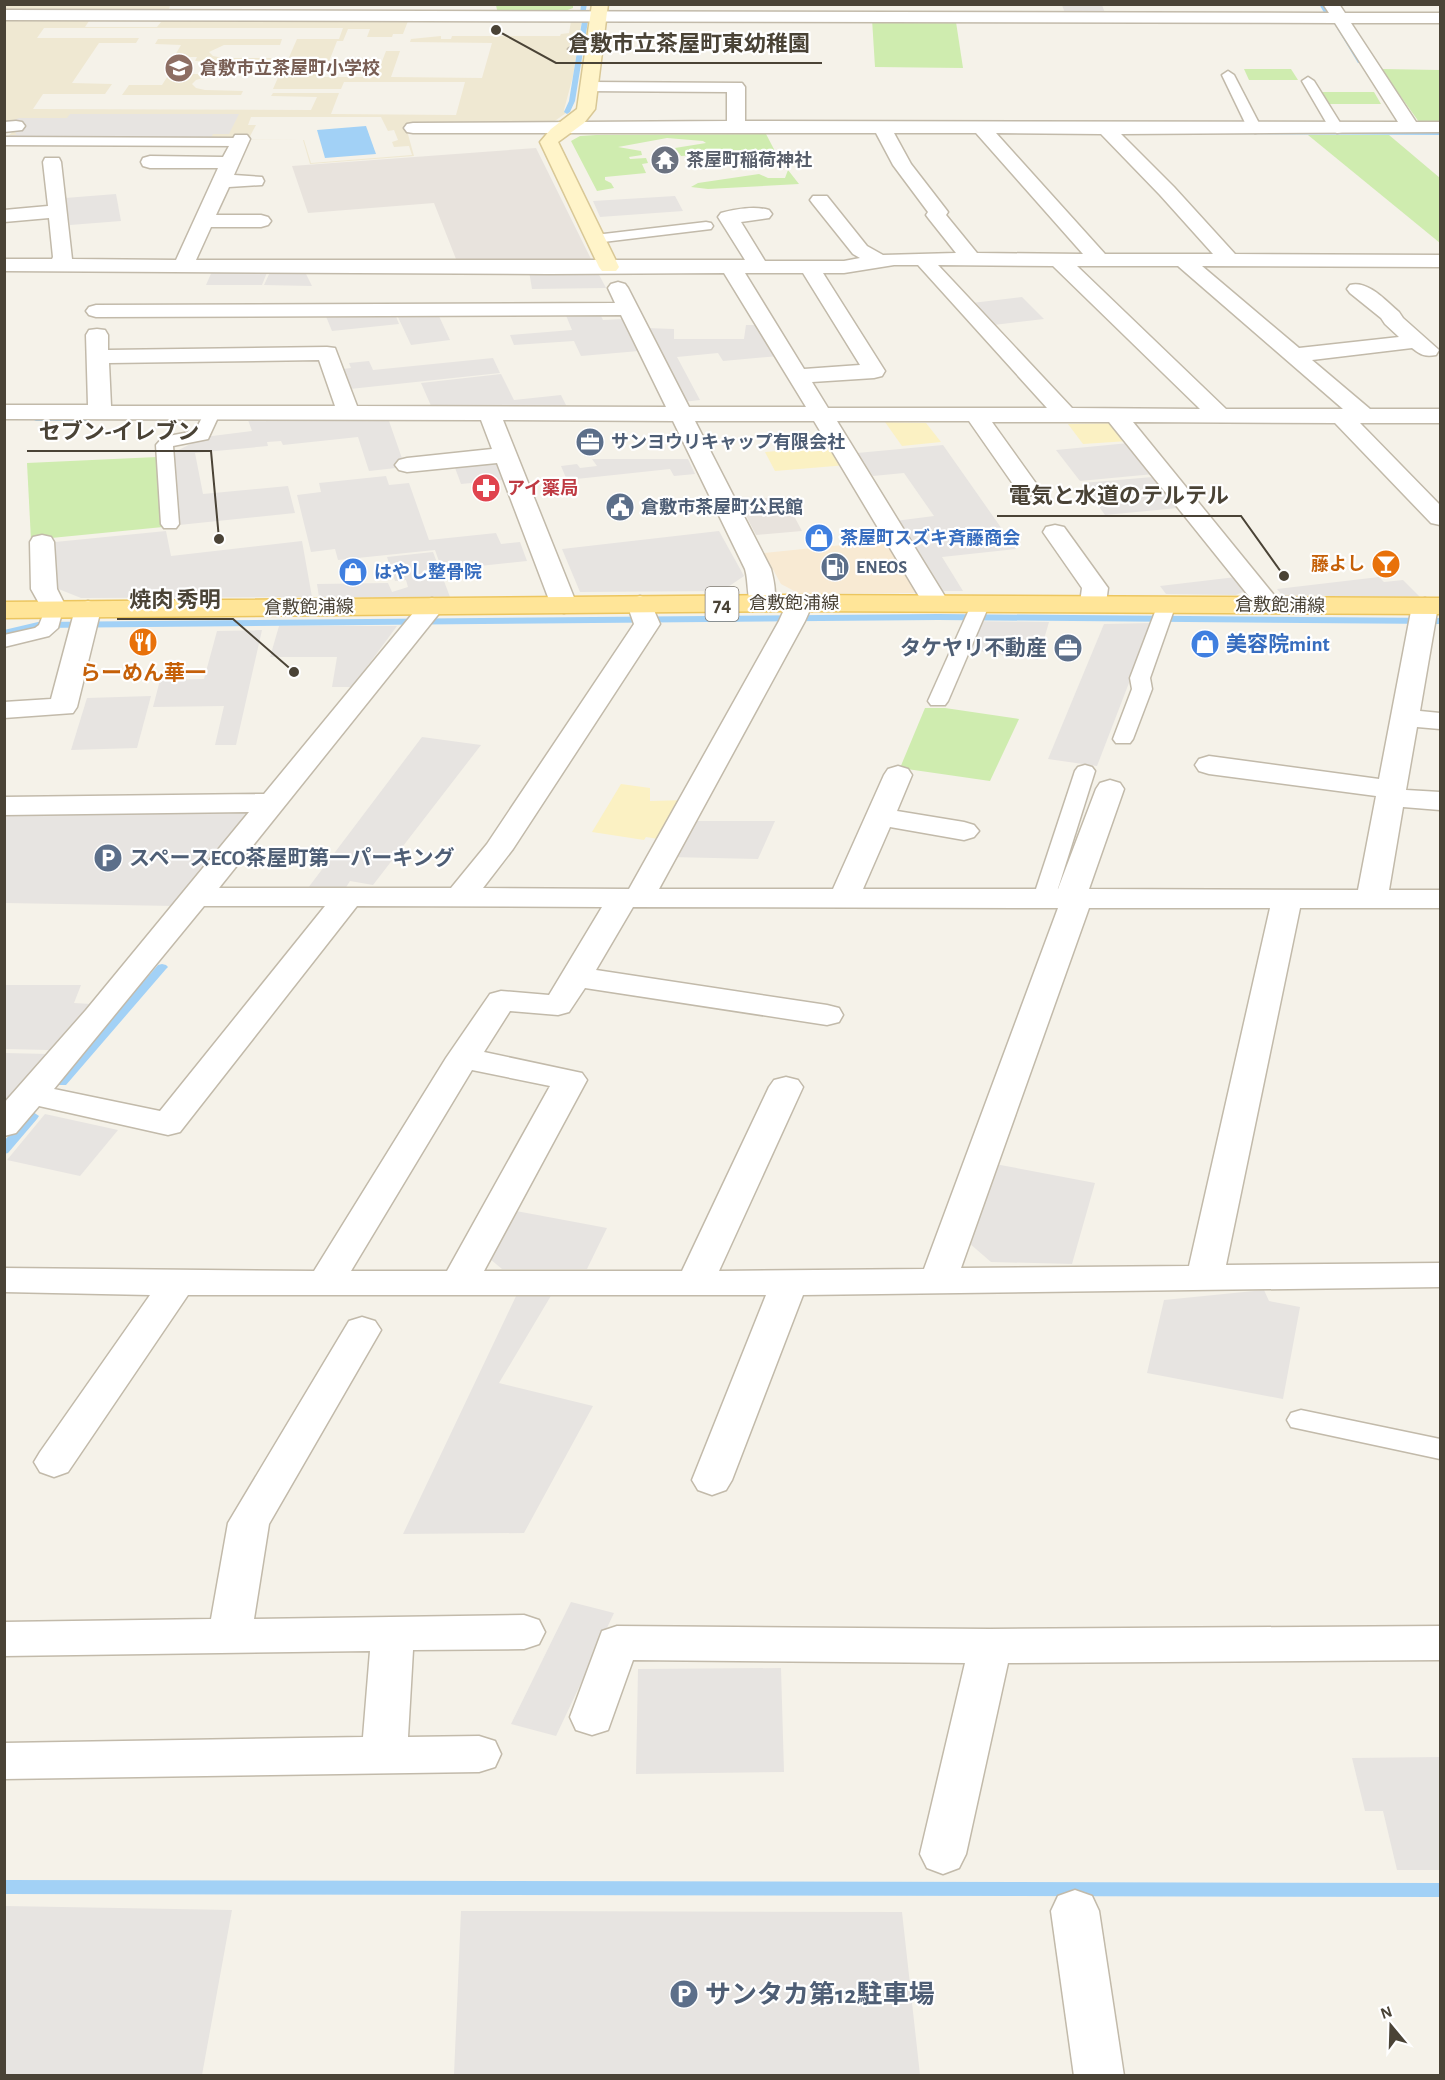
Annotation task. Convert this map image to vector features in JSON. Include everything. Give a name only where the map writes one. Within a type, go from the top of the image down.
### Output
[{"type":"main road","name":"倉敷飽浦線","points":[[4,610],[51,619],[424,617],[564,605],[644,614],[762,603],[793,613],[936,603],[977,612],[1094,603],[1163,614],[1269,605],[1427,614]]},
{"type":"street","points":[[600,10],[585,49],[590,87],[583,116],[551,137],[551,149],[627,309],[758,569],[761,579],[762,603]]},
{"type":"street","points":[[4,15],[224,11],[600,10],[1336,13],[1440,18]]},
{"type":"street","points":[[1336,13],[1410,127]]},
{"type":"street","points":[[590,87],[736,87],[736,128]]},
{"type":"street","points":[[413,128],[983,131],[1410,127],[1439,131]]},
{"type":"street","points":[[1106,129],[1167,191],[1229,260]]},
{"type":"street","points":[[884,130],[902,165],[938,212],[936,216],[972,260]]},
{"type":"street","points":[[983,131],[1100,260]]},
{"type":"street","points":[[184,262],[240,140]]},
{"type":"street","points":[[52,162],[61,262]]},
{"type":"street","points":[[150,162],[225,172],[255,181]]},
{"type":"street","points":[[820,200],[860,250],[879,261]]},
{"type":"street","points":[[4,216],[57,212]]},
{"type":"street","points":[[758,266],[728,217],[762,214]]},
{"type":"street","points":[[203,221],[261,221]]},
{"type":"street","points":[[100,413],[96,292],[111,280],[184,262],[609,267],[859,266],[879,261],[972,260],[1061,263],[1100,260],[1187,263],[1229,260],[1440,261]]},
{"type":"street","points":[[4,265],[61,262],[111,280]]},
{"type":"street","points":[[927,262],[1068,416]]},
{"type":"street","points":[[1061,263],[1221,416]]},
{"type":"street","points":[[1187,263],[1296,355],[1349,418],[1440,518]]},
{"type":"street","points":[[730,266],[936,603]]},
{"type":"street","points":[[799,376],[874,371],[809,266]]},
{"type":"street","points":[[1357,289],[1392,316],[1392,320],[1434,355]]},
{"type":"street","points":[[96,311],[627,309]]},
{"type":"street","points":[[1296,355],[1417,341]]},
{"type":"street","points":[[98,357],[327,353],[346,406],[343,414]]},
{"type":"street","points":[[4,412],[211,418],[343,414],[492,418],[682,416],[980,419],[1068,416],[1349,418],[1440,416]]},
{"type":"street","points":[[492,418],[564,605]]},
{"type":"street","points":[[1118,418],[1269,605]]},
{"type":"street","points":[[980,419],[1028,489]]},
{"type":"street","points":[[407,465],[506,455]]},
{"type":"street","points":[[1055,532],[1095,588],[1094,603]]},
{"type":"street","points":[[42,542],[44,589],[51,619]]},
{"type":"street","points":[[325,1283],[501,1001],[558,1005],[624,903],[793,613]]},
{"type":"street","points":[[459,898],[498,849],[644,614]]},
{"type":"street","points":[[1372,899],[1404,718],[1427,614]]},
{"type":"street","points":[[13,1112],[98,1017],[424,617]]},
{"type":"street","points":[[4,710],[63,707],[86,619]]},
{"type":"street","points":[[1404,718],[1440,721]]},
{"type":"street","points":[[1209,765],[1440,801]]},
{"type":"street","points":[[850,898],[848,889],[898,775]]},
{"type":"street","points":[[938,1281],[1067,902],[1110,789]]},
{"type":"street","points":[[4,806],[272,803]]},
{"type":"street","points":[[880,817],[964,831]]},
{"type":"street","points":[[196,897],[459,898],[624,903],[850,898],[1286,906],[1372,899],[1440,898]]},
{"type":"street","points":[[13,1112],[168,1124],[348,898]]},
{"type":"street","points":[[1205,1278],[1286,906]]},
{"type":"street","points":[[576,977],[827,1015]]},
{"type":"street","points":[[460,1282],[570,1080],[464,1058]]},
{"type":"street","points":[[695,1282],[786,1087]]},
{"type":"street","points":[[4,1280],[177,1283],[789,1283],[1440,1275]]},
{"type":"street","points":[[54,1462],[177,1283]]},
{"type":"street","points":[[712,1480],[789,1283]]},
{"type":"street","points":[[230,1636],[249,1523],[362,1330]]},
{"type":"street","points":[[4,1639],[524,1632]]},
{"type":"street","points":[[384,1755],[393,1635]]},
{"type":"street","points":[[592,1716],[617,1643],[990,1646],[1440,1643]]},
{"type":"street","points":[[943,1854],[990,1646]]},
{"type":"street","points":[[4,1761],[479,1754]]},
{"type":"street","points":[[1075,1911],[1099,2076]]},
{"type":"lane","points":[[1228,75],[1255,129]]},
{"type":"lane","points":[[1308,81],[1337,129]]},
{"type":"lane","points":[[4,141],[240,140]]},
{"type":"lane","points":[[595,239],[706,226]]},
{"type":"lane","points":[[170,524],[164,445],[169,441],[202,435],[211,418]]},
{"type":"lane","points":[[938,701],[977,612]]},
{"type":"lane","points":[[1123,739],[1142,689],[1140,678],[1163,614]]},
{"type":"lane","points":[[4,642],[42,632],[51,619]]},
{"type":"lane","points":[[1067,902],[1085,771]]},
{"type":"lane","points":[[1301,1420],[1440,1449]]},
{"type":"shaded area","points":[[5,4],[170,5],[169,10],[5,10]]},
{"type":"shaded area","points":[[1062,5],[1102,5],[1105,13],[1065,13]]},
{"type":"shaded area","points":[[4,17],[582,19],[573,76],[564,110],[566,113],[549,125],[406,127],[414,156],[310,164],[303,140],[311,163],[412,155],[409,146],[394,147],[392,142],[398,140],[394,130],[388,131],[381,117],[251,117],[248,125],[256,125],[250,140],[5,139],[22,123],[5,122]],"holes":[[[91,18],[152,19],[150,21],[161,22],[157,27],[85,27]],[[408,21],[571,21],[569,33],[560,36],[452,36],[451,39],[441,39],[441,36],[411,39],[410,42],[492,43],[482,78],[391,77],[400,51],[386,51],[376,77],[323,77],[337,41],[343,41],[348,29],[370,29],[367,37],[392,37],[393,34],[403,34]],[[44,28],[343,28],[339,39],[297,39],[287,62],[327,62],[323,73],[280,73],[273,89],[341,89],[344,82],[465,82],[456,115],[331,114],[339,93],[273,93],[271,96],[317,97],[311,110],[33,109],[43,94],[105,94],[112,84],[72,83],[99,43],[136,43],[139,38],[37,38]]]},
{"type":"shaded area","points":[[158,39],[282,39],[280,45],[224,45],[209,52],[213,56],[223,58],[273,58],[271,62],[229,60],[228,62],[195,61],[197,57],[174,57],[181,45],[155,44]]},
{"type":"shaded area","points":[[169,74],[265,74],[210,76],[196,80],[192,84],[196,88],[205,90],[243,91],[241,95],[122,95],[129,85],[162,85]]},
{"type":"shaded area","points":[[70,114],[239,114],[229,134],[213,134],[210,140],[8,139],[11,135],[17,135],[15,133],[23,124],[9,122],[19,118],[67,118]]},
{"type":"shaded area","points":[[536,148],[591,259],[456,259],[434,203],[308,213],[292,166]]},
{"type":"shaded area","points":[[116,194],[121,221],[70,225],[65,198]]},
{"type":"shaded area","points":[[675,196],[683,211],[600,217],[593,201]]},
{"type":"shaded area","points":[[213,269],[268,270],[262,285],[206,285]]},
{"type":"shaded area","points":[[271,270],[304,270],[312,286],[264,285]]},
{"type":"shaded area","points":[[529,271],[597,271],[606,288],[532,289]]},
{"type":"shaded area","points":[[1022,297],[1044,319],[994,325],[972,303]]},
{"type":"shaded area","points":[[598,310],[603,320],[623,319],[639,351],[581,356],[574,341],[514,345],[510,335],[572,330],[565,313]]},
{"type":"shaded area","points":[[325,314],[395,314],[399,324],[332,331]]},
{"type":"shaded area","points":[[438,314],[450,340],[411,345],[397,315]]},
{"type":"shaded area","points":[[746,325],[761,325],[779,356],[723,361],[718,353],[677,357],[700,400],[683,402],[646,328],[674,329],[674,339],[744,339]]},
{"type":"shaded area","points":[[493,358],[500,373],[350,389],[343,369],[351,368],[349,363],[369,361],[373,370]]},
{"type":"shaded area","points":[[501,374],[514,400],[561,395],[568,409],[432,408],[421,383]]},
{"type":"shaded area","points":[[248,420],[389,421],[405,467],[369,471],[358,437],[283,445],[281,441],[267,442],[268,446],[195,453],[203,494],[288,486],[295,513],[179,525],[167,456],[204,437],[252,431]]},
{"type":"shaded area","points":[[1129,443],[1154,474],[1080,481],[1056,450]]},
{"type":"shaded area","points":[[943,445],[1016,549],[942,557],[963,591],[942,591],[895,521],[934,516],[904,473],[873,476],[857,453]]},
{"type":"shaded area","points":[[592,459],[688,459],[695,474],[674,476],[670,469],[567,480],[561,466],[577,464],[580,468],[597,466]]},
{"type":"shaded area","points":[[486,461],[497,465],[503,480],[461,484],[454,465]]},
{"type":"shaded area","points":[[386,476],[389,485],[409,483],[429,540],[496,533],[501,544],[520,542],[527,561],[442,570],[435,550],[338,560],[335,549],[311,552],[297,495],[321,492],[319,483]]},
{"type":"shaded area","points":[[1153,477],[1178,508],[1105,515],[1082,483]]},
{"type":"shaded area","points":[[778,497],[788,516],[794,516],[802,531],[756,535],[738,500]]},
{"type":"shaded area","points":[[166,531],[171,556],[302,541],[312,597],[81,598],[56,588],[55,542]]},
{"type":"shaded area","points":[[719,531],[744,576],[722,591],[580,592],[562,549]]},
{"type":"shaded area","points":[[891,540],[918,584],[917,593],[798,593],[781,584],[764,553]]},
{"type":"shaded area","points":[[433,552],[450,597],[319,597],[317,584],[388,583],[392,592],[408,587],[406,580],[395,581],[387,557]]},
{"type":"shaded area","points":[[1236,577],[1247,590],[1236,595],[1166,594],[1160,586]]},
{"type":"shaded area","points":[[1379,577],[1384,582],[1403,580],[1420,597],[1283,596],[1277,589]]},
{"type":"shaded area","points":[[963,621],[1049,622],[1038,660],[953,647]]},
{"type":"shaded area","points":[[1152,623],[1097,766],[1048,759],[1104,624]]},
{"type":"shaded area","points":[[279,626],[397,626],[352,687],[332,687],[337,657],[270,657]]},
{"type":"shaded area","points":[[262,630],[236,745],[215,745],[224,706],[153,707],[160,680],[204,679],[217,631]]},
{"type":"shaded area","points":[[151,696],[137,748],[71,750],[87,698]]},
{"type":"shaded area","points":[[422,737],[481,745],[373,885],[350,881],[343,892],[305,892]]},
{"type":"shaded area","name":"スペースECO茶屋町第一パーキング","points":[[249,811],[175,906],[5,903],[5,814]]},
{"type":"shaded area","points":[[691,821],[775,821],[758,859],[670,857]]},
{"type":"shaded area","points":[[5,985],[81,985],[74,1003],[91,1004],[50,1050],[5,1049]]},
{"type":"shaded area","points":[[5,1053],[49,1054],[5,1101]]},
{"type":"shaded area","points":[[45,1114],[118,1130],[80,1176],[7,1160]]},
{"type":"shaded area","points":[[995,1164],[1095,1183],[1072,1264],[991,1262],[969,1243]]},
{"type":"shaded area","points":[[516,1211],[607,1228],[587,1269],[502,1269],[490,1259]]},
{"type":"shaded area","points":[[1264,1290],[1269,1301],[1300,1307],[1283,1399],[1147,1373],[1164,1300]]},
{"type":"shaded area","points":[[517,1294],[552,1294],[499,1383],[593,1406],[524,1533],[403,1534]]},
{"type":"shaded area","points":[[571,1602],[614,1613],[556,1736],[511,1724]]},
{"type":"shaded area","points":[[781,1668],[784,1772],[636,1774],[638,1669]]},
{"type":"shaded area","points":[[1440,1757],[1440,1870],[1397,1870],[1383,1811],[1365,1811],[1352,1758]]},
{"type":"shaded area","points":[[5,1906],[232,1910],[202,2075],[5,2075]]},
{"type":"shaded area","name":"サンタカ第12駐車場","points":[[461,1911],[902,1912],[920,2075],[454,2075]]},
{"type":"green space","points":[[573,4],[573,8],[565,11],[497,10],[496,5]]},
{"type":"green space","points":[[872,19],[956,22],[963,68],[875,67]]},
{"type":"green space","points":[[1244,69],[1291,69],[1298,80],[1249,80]]},
{"type":"green space","points":[[1381,69],[1440,70],[1440,123],[1419,122]]},
{"type":"green space","points":[[1320,92],[1374,92],[1381,104],[1327,104]]},
{"type":"green space","points":[[766,134],[777,155],[681,156],[675,148],[706,143],[667,138],[618,147],[641,151],[642,155],[629,157],[630,159],[646,158],[648,163],[642,164],[646,173],[605,177],[605,180],[614,188],[597,191],[571,141],[580,136],[596,135]]},
{"type":"green space","points":[[1308,135],[1389,135],[1440,178],[1440,243]]},
{"type":"green space","points":[[788,170],[799,184],[708,189],[691,187],[698,183],[759,174],[768,178],[785,178]]},
{"type":"green space","points":[[157,457],[163,527],[31,540],[27,463]]},
{"type":"green space","points":[[925,708],[945,708],[1019,719],[990,781],[900,768]]},
{"type":"sand","points":[[885,422],[926,423],[941,442],[902,446]]},
{"type":"sand","points":[[1111,423],[1128,441],[1083,444],[1068,424]]},
{"type":"sand","points":[[836,446],[847,465],[775,471],[765,452]]},
{"type":"sand","points":[[621,784],[650,788],[650,801],[687,800],[664,840],[646,837],[644,840],[592,832]]},
{"type":"water","points":[[366,126],[376,154],[325,158],[317,130]]},
{"type":"waterway","points":[[583,14],[584,4]]},
{"type":"waterway","points":[[1322,4],[1328,15]]},
{"type":"waterway","points":[[567,112],[572,101],[585,21]]},
{"type":"waterway","points":[[1334,21],[1360,62]]},
{"type":"waterway","points":[[1220,133],[1440,133]]},
{"type":"waterway","points":[[36,419],[87,419]]},
{"type":"waterway","points":[[4,633],[38,625],[938,617],[1440,621]]},
{"type":"waterway","points":[[62,1082],[162,967]]},
{"type":"waterway","points":[[4,1150],[33,1116]]},
{"type":"waterway","points":[[4,1887],[1440,1890]]},
{"type":"place","name":"倉敷市立茶屋町東幼稚園","points":[[496,30]]},
{"type":"place","name":"倉敷市立茶屋町小学校","points":[[179,68]]},
{"type":"place","name":"茶屋町稲荷神社","points":[[665,160]]},
{"type":"place","name":"サンヨウリキャップ有限会社","points":[[590,442]]},
{"type":"place","name":"アイ薬局","points":[[486,488]]},
{"type":"place","name":"倉敷市茶屋町公民館","points":[[620,507]]},
{"type":"place","name":"茶屋町スズキ斉藤商会","points":[[819,538]]},
{"type":"place","name":"セブン-イレブン","points":[[219,539]]},
{"type":"place","name":"藤よし","points":[[1386,564]]},
{"type":"place","name":"ENEOS","points":[[835,567]]},
{"type":"place","name":"はやし整骨院","points":[[353,572]]},
{"type":"place","name":"電気と水道のテルテル","points":[[1284,576]]},
{"type":"place","name":"らーめん華一","points":[[143,642]]},
{"type":"place","name":"美容院mint","points":[[1205,644]]},
{"type":"place","name":"タケヤリ不動産","points":[[1068,648]]},
{"type":"place","name":"焼肉 秀明","points":[[294,672]]},
{"type":"place","name":"スペースECO茶屋町第一パーキング","points":[[108,858]]},
{"type":"place","name":"サンタカ第12駐車場","points":[[684,1994]]}]
